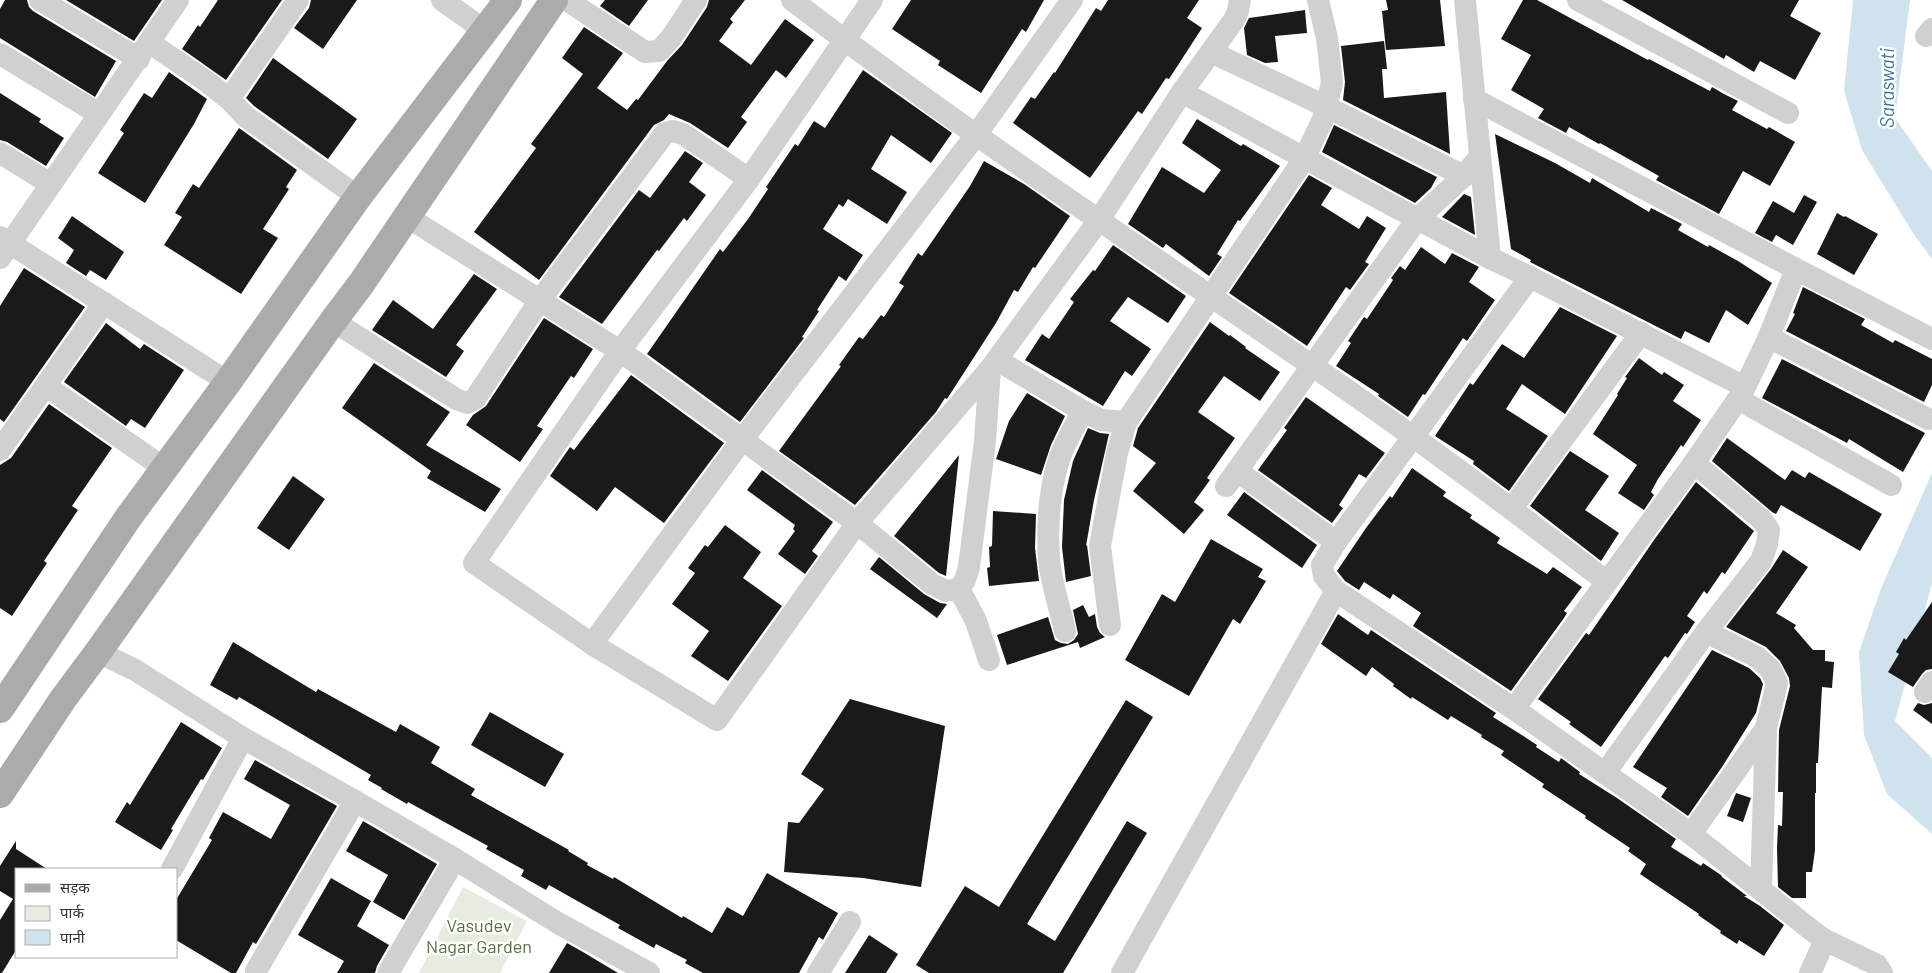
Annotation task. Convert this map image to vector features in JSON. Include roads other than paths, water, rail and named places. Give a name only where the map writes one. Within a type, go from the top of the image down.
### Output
[{"type":"main road","points":[[0,709],[128,518],[228,382],[358,197],[508,0]]},
{"type":"main road","points":[[0,794],[63,699],[361,284],[554,0]]},
{"type":"street","points":[[40,0],[206,81],[229,99],[246,116],[358,197]]},
{"type":"street","points":[[178,0],[51,184],[4,246],[104,303],[228,382]]},
{"type":"street","points":[[229,99],[298,0]]},
{"type":"street","points":[[442,0],[484,30]]},
{"type":"street","points":[[567,0],[645,52],[659,51],[671,38],[696,0]]},
{"type":"street","points":[[792,0],[976,135],[1312,366],[1512,508],[1607,582]]},
{"type":"street","points":[[872,0],[749,179],[620,351],[474,563],[592,644],[717,720],[857,523],[994,364],[1099,220],[1182,92],[1234,20],[1238,12],[1240,0]]},
{"type":"street","points":[[592,644],[742,440],[976,135],[1072,0]]},
{"type":"street","points":[[1110,625],[1100,546],[1117,453],[1126,422],[1304,159],[1323,119],[1332,83],[1327,38],[1318,0]]},
{"type":"street","points":[[1465,0],[1490,258]]},
{"type":"street","points":[[1578,0],[1788,113]]},
{"type":"street","points":[[1211,52],[1325,106],[1464,176]]},
{"type":"street","points":[[0,54],[100,114]]},
{"type":"street","points":[[1182,92],[1490,258],[1641,334],[1891,485]]},
{"type":"street","points":[[1474,99],[1932,339]]},
{"type":"street","points":[[333,321],[456,399],[467,404],[475,399],[540,300],[665,134],[673,131],[683,134],[749,179]]},
{"type":"street","points":[[0,153],[51,184]]},
{"type":"street","points":[[1336,542],[1231,478],[1418,218],[1464,176],[1480,156]]},
{"type":"street","points":[[406,216],[620,351],[857,523],[932,584],[946,591],[959,589],[965,580],[969,567],[994,364]]},
{"type":"street","points":[[1514,709],[1694,463],[1741,393],[1768,339],[1796,269]]},
{"type":"street","points":[[1530,277],[1336,542],[1322,565],[1324,576],[1336,591],[1514,709],[1691,834],[1824,940],[1877,965],[1882,973]]},
{"type":"street","points":[[4,437],[46,386],[104,303]]},
{"type":"street","points":[[1512,508],[1641,334]]},
{"type":"street","points":[[1768,339],[1778,342],[1928,419]]},
{"type":"street","points":[[994,364],[1101,420],[1126,422]]},
{"type":"street","points":[[46,386],[164,468]]},
{"type":"street","points":[[1065,631],[1049,560],[1050,511],[1053,482],[1058,462],[1065,444],[1083,411]]},
{"type":"street","points":[[1605,773],[1706,632],[1761,561],[1768,544],[1769,530],[1761,519],[1694,463]]},
{"type":"street","points":[[959,589],[976,621],[989,660]]},
{"type":"street","points":[[1122,973],[1336,591]]},
{"type":"street","points":[[1706,632],[1757,657],[1771,670],[1777,683],[1766,728],[1760,889]]},
{"type":"street","points":[[98,652],[135,670],[243,738],[455,859],[558,923],[648,973]]},
{"type":"street","points":[[1691,834],[1766,728]]},
{"type":"street","points":[[173,868],[243,738]]},
{"type":"street","points":[[256,971],[355,801]]},
{"type":"street","points":[[388,973],[455,859]]},
{"type":"street","points":[[818,973],[850,922]]},
{"type":"street","points":[[1810,973],[1824,940]]},
{"type":"water","name":"Saraswati","points":[[1853,0],[1910,0],[1895,118],[1932,171],[1932,259],[1913,233],[1862,150],[1844,91]]},
{"type":"water","points":[[1932,473],[1932,583],[1895,721],[1932,758],[1932,834],[1887,794],[1864,735],[1859,652],[1882,586]]},
{"type":"park label","name":"Vasudev Nagar Garden","points":[[479,936]]}]
